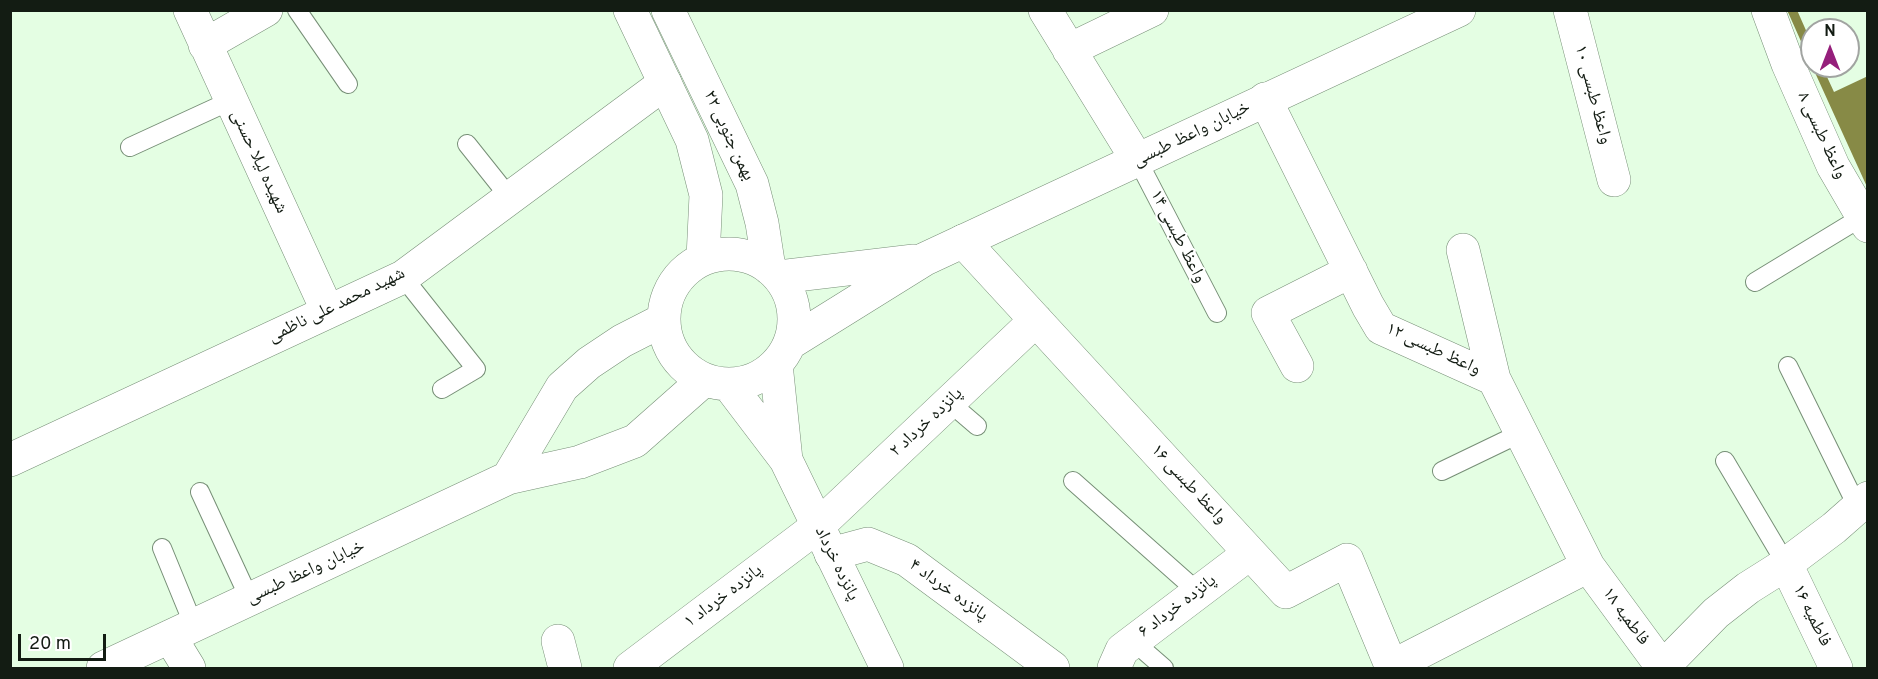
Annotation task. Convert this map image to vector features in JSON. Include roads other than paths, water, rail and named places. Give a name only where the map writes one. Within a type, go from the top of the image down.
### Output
[{"type":"street","name":"شهیده لیلا حسنی","points":[[190,10],[328,312]]},
{"type":"street","points":[[205,45],[266,10]]},
{"type":"street","name":"۲۲ بهمن جنوبی","points":[[630,10],[692,140],[706,195],[703,258]]},
{"type":"street","name":"۲۲ بهمن جنوبی","points":[[668,10],[752,184],[774,273]]},
{"type":"street","points":[[1045,10],[1138,161]]},
{"type":"street","points":[[1069,50],[1152,10]]},
{"type":"street","name":"خیابان واعظ طبسی","points":[[925,259],[1459,10]]},
{"type":"street","name":"واعظ طبسی ۱۰","points":[[1570,10],[1614,180]]},
{"type":"street","name":"واعظ طبسی ۸","points":[[1768,10],[1788,64],[1833,166],[1865,222]]},
{"type":"street","name":"شهید محمد علی ناظمی","points":[[10,460],[403,277],[665,83]]},
{"type":"street","name":"واعظ طبسی ۱۲","points":[[1266,99],[1381,328],[1494,379],[1588,566]]},
{"type":"street","name":"واعظ طبسی ۱۶","points":[[963,241],[1286,592],[1347,560],[1392,668]]},
{"type":"street","points":[[1463,250],[1494,379]]},
{"type":"street","points":[[728,253],[753,258],[774,273],[789,293],[794,318],[783,354],[786,460],[717,382],[682,366],[668,345],[663,320],[667,295],[681,273],[703,258],[728,253]]},
{"type":"street","points":[[774,273],[925,259]]},
{"type":"street","points":[[717,382],[754,379],[783,354],[925,259]]},
{"type":"street","points":[[1297,366],[1268,313],[1351,272]]},
{"type":"street","points":[[508,478],[562,387],[605,352],[663,320]]},
{"type":"street","name":"پانزده خرداد ۲","points":[[824,540],[949,402],[1036,320]]},
{"type":"street","name":"خیابان واعظ طبسی","points":[[103,669],[508,478],[580,462],[635,441],[717,382]]},
{"type":"street","name":"پانزده خرداد","points":[[786,460],[887,669]]},
{"type":"street","points":[[1663,668],[1716,613],[1834,528],[1862,502]]},
{"type":"street","name":"پانزده خرداد ۱","points":[[630,669],[824,540]]},
{"type":"street","name":"پانزده خرداد ۴","points":[[824,540],[868,544],[907,560],[1053,669]]},
{"type":"street","name":"پانزده خرداد ۶","points":[[1114,669],[1122,650],[1250,553]]},
{"type":"street","name":"فاطمیه ۱۶","points":[[1786,564],[1836,669]]},
{"type":"street","points":[[1392,668],[1588,566]]},
{"type":"street","name":"فاطمیه ۱۸","points":[[1588,566],[1663,668]]},
{"type":"street","points":[[182,632],[189,669]]},
{"type":"lane","points":[[297,10],[348,84]]},
{"type":"lane","points":[[130,147],[230,101]]},
{"type":"lane","points":[[467,144],[510,198]]},
{"type":"lane","name":"واعظ طبسی ۱۴","points":[[1138,161],[1216,313]]},
{"type":"lane","points":[[1755,282],[1865,222]]},
{"type":"lane","points":[[403,277],[476,369],[442,389]]},
{"type":"lane","points":[[1788,366],[1862,502]]},
{"type":"lane","points":[[949,402],[977,426]]},
{"type":"lane","points":[[1442,471],[1521,433]]},
{"type":"lane","points":[[1725,461],[1786,564]]},
{"type":"lane","points":[[1073,481],[1198,592]]},
{"type":"lane","points":[[200,492],[250,600]]},
{"type":"lane","points":[[162,548],[182,632]]},
{"type":"lane","points":[[1133,641],[1164,669]]}]
